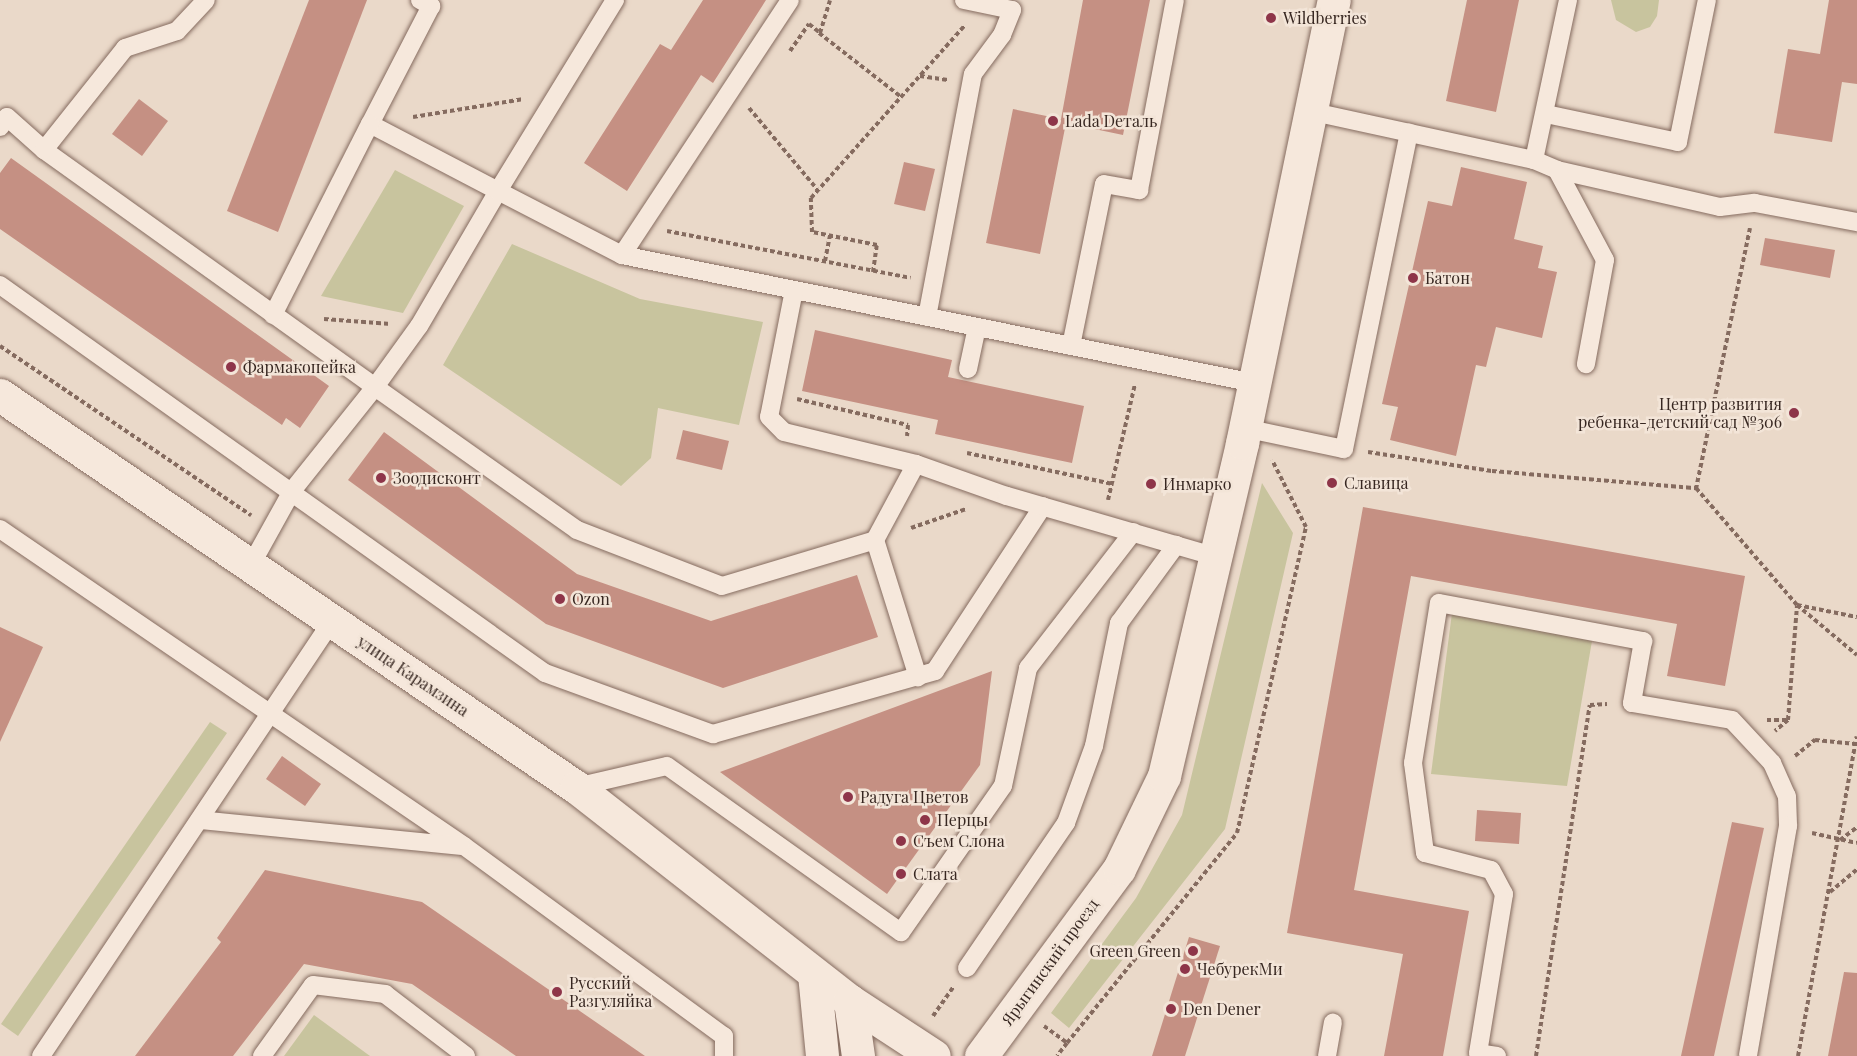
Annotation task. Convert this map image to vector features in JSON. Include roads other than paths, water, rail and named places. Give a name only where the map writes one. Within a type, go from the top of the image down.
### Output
[{"type":"street","name":"Ярыгинский проезд","points":[[981,1056],[1119,869],[1164,776],[1214,556],[1256,439],[1254,383],[1334,0]]},
{"type":"street","name":"улица Карамзина","points":[[0,395],[576,787],[814,974],[850,1001],[934,1056]]},
{"type":"street","points":[[814,974],[822,1056]]},
{"type":"street","points":[[850,1001],[858,1056]]},
{"type":"lane","points":[[44,150],[125,48],[177,31],[206,0]]},
{"type":"lane","points":[[251,565],[292,490],[375,387],[418,326],[615,0]]},
{"type":"lane","points":[[927,317],[973,74],[1002,35],[1012,10],[964,0]]},
{"type":"lane","points":[[1071,346],[1104,184],[1139,190],[1175,0]]},
{"type":"lane","points":[[1534,160],[1546,114],[1568,0]]},
{"type":"lane","points":[[1546,114],[1678,142],[1707,0]]},
{"type":"lane","points":[[273,315],[430,2]]},
{"type":"lane","points":[[622,255],[789,2]]},
{"type":"lane","points":[[1309,111],[1534,160],[1557,170],[1719,207],[1755,203],[1857,222]]},
{"type":"lane","points":[[0,127],[7,117],[44,150],[577,530],[722,586],[875,540],[916,464]]},
{"type":"lane","points":[[370,124],[622,255],[1254,383]]},
{"type":"lane","points":[[1256,439],[1344,449],[1409,133]]},
{"type":"lane","points":[[1557,170],[1605,260],[1586,364]]},
{"type":"lane","points":[[0,285],[292,490],[545,673],[713,734],[935,672],[1043,506]]},
{"type":"lane","points":[[794,290],[769,417],[784,432],[916,464],[1007,496],[1214,556]]},
{"type":"lane","points":[[968,369],[977,327]]},
{"type":"lane","points":[[0,529],[272,712],[464,846],[724,1036],[724,1056]]},
{"type":"lane","points":[[576,787],[667,766],[901,932],[1003,786],[1028,668],[1133,532]]},
{"type":"lane","points":[[875,540],[918,677]]},
{"type":"lane","points":[[967,968],[1066,823],[1094,746],[1119,623],[1176,545]]},
{"type":"lane","points":[[1497,1056],[1478,1053],[1504,894],[1491,870],[1425,853],[1413,763],[1439,603],[1643,641],[1632,703],[1732,720],[1772,763],[1787,796],[1788,826],[1748,1056]]},
{"type":"lane","points":[[50,1053],[332,621]]},
{"type":"lane","points":[[200,820],[464,846]]},
{"type":"lane","points":[[262,1056],[313,985],[385,994],[466,1056]]},
{"type":"lane","points":[[1327,1056],[1333,1023]]},
{"type":"place","name":"Wildberries","points":[[1271,18]]},
{"type":"place","name":"Lada Dеталь","points":[[1053,121]]},
{"type":"place","name":"Батон","points":[[1413,278]]},
{"type":"place","name":"Фармакопейка","points":[[231,367]]},
{"type":"place","name":"Центр развития ребенка-детский сад №306","points":[[1794,413]]},
{"type":"place","name":"Зоодисконт","points":[[381,478]]},
{"type":"place","name":"Славица","points":[[1332,483]]},
{"type":"place","name":"Инмарко","points":[[1151,484]]},
{"type":"place","name":"Ozon","points":[[560,599]]},
{"type":"place","name":"Радуга Цветов","points":[[848,797]]},
{"type":"place","name":"Перцы","points":[[925,820]]},
{"type":"place","name":"Съем Слона","points":[[901,841]]},
{"type":"place","name":"Слата","points":[[901,874]]},
{"type":"place","name":"Green Green","points":[[1193,951]]},
{"type":"place","name":"ЧебурекМи","points":[[1185,969]]},
{"type":"place","name":"Русский Разгуляйка","points":[[557,992]]},
{"type":"place","name":"Den Dener","points":[[1171,1009]]}]
